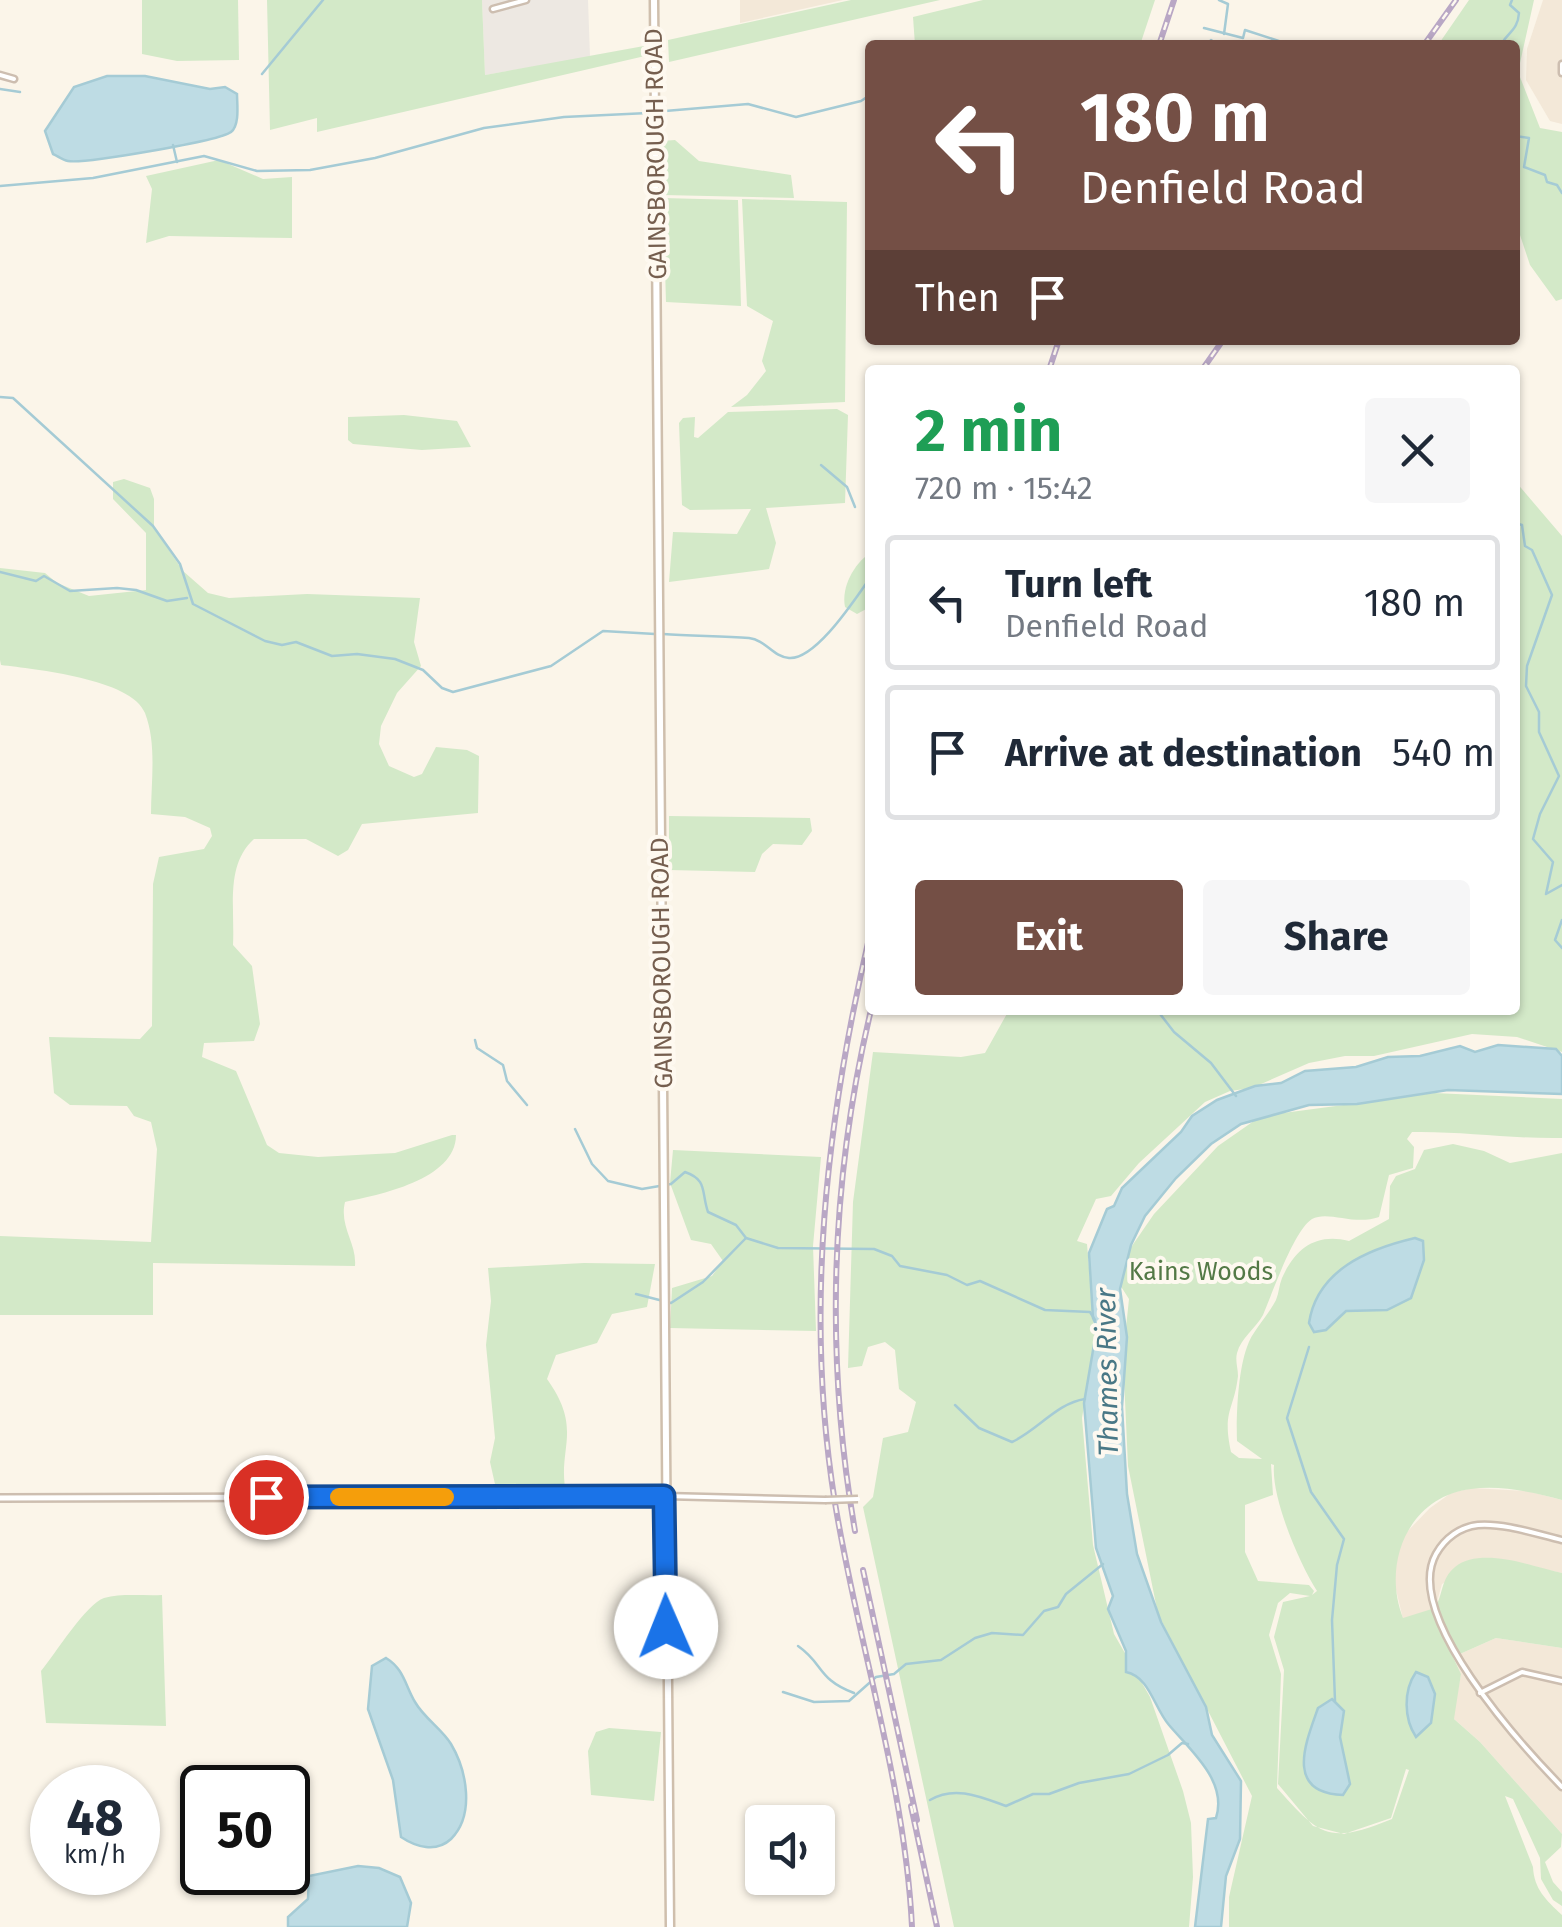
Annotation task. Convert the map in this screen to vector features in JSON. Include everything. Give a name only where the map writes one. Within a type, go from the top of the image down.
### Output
[{"type":"main road","name":"GAINSBOROUGH ROAD","points":[[654,0],[670,1927]]},
{"type":"street","points":[[493,9],[526,0]]},
{"type":"street","points":[[1562,64],[1562,73]]},
{"type":"street","points":[[0,76],[14,79]]},
{"type":"street","points":[[0,1498],[867,1498]]},
{"type":"street","points":[[1562,1540],[1477,1525],[1451,1535],[1431,1562],[1430,1599],[1480,1693],[1518,1742],[1562,1786]]},
{"type":"street","points":[[1480,1693],[1522,1672],[1562,1681]]},
{"type":"shaded area","points":[[482,0],[588,0],[590,57],[485,75]]},
{"type":"shaded area","points":[[740,0],[843,0],[740,23]]},
{"type":"shaded area","points":[[1543,0],[1562,0],[1562,124],[1550,121],[1526,80],[1527,49]]},
{"type":"shaded area","points":[[1472,1488],[1527,1491],[1562,1500],[1562,1573],[1490,1558],[1442,1584],[1435,1609],[1403,1619],[1393,1577],[1402,1537],[1451,1493]]},
{"type":"shaded area","points":[[1496,1638],[1562,1648],[1562,1834],[1480,1742],[1453,1718],[1461,1674],[1453,1657]]},
{"type":"green space","points":[[142,0],[238,0],[239,60],[177,61],[142,54]]},
{"type":"green space","points":[[267,0],[482,0],[485,75],[644,46],[645,56],[317,132],[317,118],[270,130]]},
{"type":"green space","points":[[851,0],[940,0],[669,62],[668,40]]},
{"type":"green space","points":[[983,0],[1155,0],[1142,40],[915,40],[913,17]]},
{"type":"green space","points":[[1469,0],[1534,0],[1520,63],[1520,40],[1441,40]]},
{"type":"green space","points":[[1520,77],[1540,128],[1562,132],[1562,299],[1556,301],[1530,265],[1520,235]]},
{"type":"green space","points":[[675,140],[699,161],[791,175],[794,198],[663,195],[662,141]]},
{"type":"green space","points":[[219,160],[263,179],[292,177],[292,238],[169,236],[146,243],[152,189],[146,176]]},
{"type":"green space","points":[[663,198],[738,200],[741,306],[666,302]]},
{"type":"green space","points":[[742,199],[847,202],[845,402],[731,407],[747,395],[766,371],[762,361],[773,321],[747,306]]},
{"type":"green space","points":[[837,409],[848,415],[845,503],[766,508],[776,543],[769,569],[669,582],[673,532],[737,534],[751,509],[690,510],[682,505],[679,423],[683,418],[695,417],[694,437],[698,438],[728,412]]},
{"type":"green space","points":[[404,415],[457,421],[471,447],[422,450],[353,444],[348,440],[348,417]]},
{"type":"green space","points":[[124,479],[150,488],[154,528],[183,571],[208,593],[229,598],[307,594],[420,598],[414,642],[421,666],[397,693],[381,726],[379,744],[389,766],[414,777],[422,774],[436,747],[467,750],[479,756],[478,813],[362,824],[348,850],[338,856],[306,839],[254,839],[235,874],[233,945],[252,966],[260,1024],[254,1041],[204,1043],[202,1057],[236,1071],[267,1145],[279,1153],[318,1157],[395,1153],[456,1135],[453,1151],[430,1174],[395,1190],[345,1202],[344,1219],[355,1266],[153,1263],[153,1315],[0,1315],[0,1236],[151,1242],[157,1149],[151,1122],[134,1116],[127,1106],[70,1105],[54,1093],[49,1037],[140,1039],[152,1026],[153,884],[159,857],[204,849],[212,836],[210,828],[185,817],[151,814],[151,737],[145,713],[136,701],[122,692],[80,678],[1,665],[0,568],[45,573],[57,583],[89,596],[146,590],[146,533],[113,499],[113,482]]},
{"type":"green space","points":[[1520,487],[1562,536],[1562,1052],[1517,1037],[1472,1034],[1374,1056],[1345,1056],[1309,1063],[1252,1088],[1230,1091],[1205,1102],[1139,1163],[1111,1196],[1096,1199],[1077,1241],[1087,1244],[1095,1339],[1082,1418],[1093,1545],[1114,1634],[1150,1697],[1183,1791],[1191,1823],[1193,1877],[1189,1927],[954,1927],[863,1507],[873,1497],[883,1438],[908,1432],[916,1402],[899,1389],[895,1350],[885,1342],[868,1347],[862,1366],[848,1368],[853,1202],[873,1052],[961,1057],[985,1053],[1006,1015],[1520,1015]]},
{"type":"green space","points":[[864,558],[865,610],[857,614],[845,607],[845,592]]},
{"type":"green space","points":[[669,816],[810,818],[812,831],[802,845],[773,844],[762,854],[755,872],[669,870]]},
{"type":"green space","name":"Kains Woods","points":[[1434,1093],[1562,1099],[1562,1138],[1412,1132],[1407,1139],[1414,1147],[1413,1168],[1389,1175],[1379,1217],[1360,1220],[1326,1216],[1305,1225],[1263,1315],[1239,1348],[1228,1427],[1231,1452],[1239,1458],[1262,1459],[1237,1441],[1237,1407],[1249,1341],[1276,1300],[1294,1258],[1317,1241],[1349,1241],[1389,1219],[1390,1186],[1396,1176],[1415,1169],[1424,1150],[1453,1144],[1484,1151],[1510,1163],[1562,1153],[1562,1500],[1494,1488],[1449,1495],[1430,1505],[1416,1519],[1398,1556],[1396,1577],[1403,1618],[1435,1608],[1447,1576],[1466,1561],[1493,1558],[1562,1573],[1562,1648],[1496,1638],[1453,1657],[1461,1674],[1454,1719],[1480,1742],[1562,1834],[1561,1847],[1545,1862],[1562,1892],[1562,1906],[1553,1900],[1541,1879],[1540,1858],[1513,1799],[1505,1796],[1538,1888],[1562,1915],[1562,1927],[1229,1927],[1229,1897],[1252,1796],[1158,1614],[1128,1466],[1123,1356],[1129,1299],[1120,1285],[1125,1256],[1154,1214],[1218,1146],[1261,1116]],"holes":[[[1271,1464],[1288,1530],[1317,1591],[1312,1595],[1314,1591],[1309,1585],[1258,1581],[1245,1552],[1245,1505],[1273,1495]],[[1290,1593],[1310,1596],[1283,1602],[1274,1637],[1284,1670],[1278,1784],[1308,1820],[1277,1788],[1281,1674],[1269,1635],[1278,1603]],[[1406,1769],[1409,1770],[1392,1819],[1349,1832],[1391,1818]]]},
{"type":"green space","points":[[673,1150],[821,1157],[813,1246],[816,1331],[670,1328],[672,1288],[712,1276],[723,1261],[711,1244],[691,1240],[670,1183]]},
{"type":"green space","points":[[655,1264],[647,1307],[612,1314],[597,1343],[556,1355],[547,1379],[558,1397],[567,1427],[567,1497],[497,1493],[490,1462],[495,1438],[486,1345],[491,1301],[488,1268]]},
{"type":"green space","points":[[162,1595],[166,1726],[46,1723],[41,1671],[89,1609],[111,1596]]},
{"type":"green space","points":[[609,1728],[661,1732],[654,1801],[591,1795],[588,1751],[596,1732]]},
{"type":"water","points":[[107,76],[145,76],[210,89],[225,87],[237,94],[236,125],[221,136],[123,156],[68,161],[53,154],[45,131],[74,87]]},
{"type":"water","name":"Thames River","points":[[1498,1045],[1556,1049],[1562,1056],[1562,1094],[1448,1090],[1357,1104],[1309,1105],[1241,1124],[1211,1144],[1176,1178],[1145,1216],[1131,1245],[1120,1289],[1127,1337],[1122,1407],[1127,1494],[1137,1554],[1161,1622],[1206,1707],[1212,1735],[1241,1781],[1240,1839],[1226,1876],[1221,1927],[1195,1927],[1208,1819],[1216,1818],[1217,1791],[1205,1767],[1164,1718],[1146,1686],[1126,1672],[1126,1651],[1108,1609],[1113,1596],[1096,1548],[1084,1403],[1097,1327],[1093,1318],[1089,1253],[1107,1209],[1114,1206],[1122,1188],[1181,1132],[1192,1116],[1217,1100],[1255,1086],[1281,1083],[1305,1071],[1356,1067],[1388,1057],[1420,1056],[1460,1046],[1475,1052]]},
{"type":"water","points":[[1415,1238],[1423,1241],[1424,1260],[1411,1298],[1387,1310],[1346,1311],[1326,1330],[1314,1332],[1309,1323],[1314,1305],[1334,1276],[1380,1248]]},
{"type":"water","points":[[386,1658],[400,1672],[419,1708],[447,1739],[461,1767],[466,1793],[463,1818],[451,1839],[439,1846],[419,1846],[401,1837],[393,1780],[368,1709],[372,1666]]},
{"type":"water","points":[[1416,1672],[1428,1677],[1435,1694],[1431,1723],[1416,1737],[1407,1705]]},
{"type":"water","points":[[1332,1699],[1344,1711],[1340,1737],[1350,1784],[1343,1795],[1324,1792],[1313,1785],[1304,1764],[1318,1708]]},
{"type":"water","points":[[358,1866],[379,1868],[400,1877],[411,1903],[407,1927],[288,1927],[288,1917],[310,1895],[310,1876]]},
{"type":"waterway","points":[[262,74],[323,0]]},
{"type":"waterway","points":[[1219,0],[1228,4],[1224,34]]},
{"type":"waterway","points":[[1504,40],[1516,25],[1519,13],[1510,5],[1512,0]]},
{"type":"waterway","points":[[1204,28],[1243,38],[1245,30],[1276,40]]},
{"type":"waterway","points":[[0,89],[20,92]]},
{"type":"waterway","points":[[665,111],[748,104],[796,117],[865,98]]},
{"type":"waterway","points":[[0,186],[93,178],[204,156],[257,171],[310,170],[375,158],[484,128],[564,117],[648,113]]},
{"type":"waterway","points":[[1520,137],[1529,138],[1524,167],[1545,175],[1547,182],[1557,185],[1562,193]]},
{"type":"waterway","points":[[173,145],[177,162]]},
{"type":"waterway","points":[[0,397],[13,398],[153,526],[180,564],[193,604],[265,641],[282,645],[296,642],[332,656],[357,654],[395,659],[423,670],[442,688],[453,692],[551,666],[603,631],[655,634]]},
{"type":"waterway","points":[[821,465],[847,487],[855,507]]},
{"type":"waterway","points":[[1520,524],[1525,546],[1532,550],[1552,595],[1527,666],[1526,686],[1539,712],[1539,732],[1559,776],[1540,814],[1533,839],[1553,862],[1546,894],[1562,885]]},
{"type":"waterway","points":[[0,572],[36,581],[44,576],[70,591],[117,588],[167,601],[187,598]]},
{"type":"waterway","points":[[663,634],[749,638],[783,657],[800,656],[834,627],[865,585]]},
{"type":"waterway","points":[[1562,920],[1555,940],[1562,948]]},
{"type":"waterway","points":[[1161,1015],[1174,1032],[1211,1063],[1236,1096]]},
{"type":"waterway","points":[[475,1040],[477,1048],[503,1065],[507,1081],[527,1105]]},
{"type":"waterway","name":"Thames River","points":[[575,1129],[592,1164],[608,1181],[642,1189],[671,1184],[685,1172],[701,1183],[708,1212],[736,1225],[746,1238],[778,1248],[874,1249],[892,1256],[900,1266],[947,1275],[967,1285],[980,1281],[1045,1310],[1090,1312],[1095,1320]]},
{"type":"waterway","points":[[636,1294],[671,1303],[703,1282],[746,1238]]},
{"type":"waterway","points":[[1309,1347],[1287,1418],[1311,1492],[1344,1539],[1337,1565],[1332,1620],[1335,1701]]},
{"type":"waterway","name":"Thames River","points":[[955,1405],[979,1428],[1012,1442],[1056,1411],[1085,1399]]},
{"type":"waterway","points":[[783,1692],[814,1702],[849,1701],[876,1677],[894,1674],[906,1664],[941,1660],[975,1638],[992,1633],[1023,1635],[1044,1611],[1058,1607],[1066,1594],[1103,1564]]},
{"type":"waterway","points":[[798,1646],[827,1677],[854,1693]]},
{"type":"waterway","points":[[930,1800],[958,1793],[1006,1806],[1033,1794],[1049,1794],[1079,1783],[1129,1774],[1168,1755],[1182,1743],[1188,1744]]},
{"type":"railway","points":[[1161,40],[1174,0]]},
{"type":"railway","points":[[1428,40],[1456,0]]},
{"type":"railway","points":[[1051,365],[1057,345]]},
{"type":"railway","points":[[1206,365],[1220,345]]},
{"type":"railway","points":[[865,958],[831,1146],[824,1217],[821,1360],[835,1503],[891,1767],[912,1927]]},
{"type":"railway","points":[[855,1531],[839,1401],[836,1270],[847,1139],[870,1015]]},
{"type":"railway","points":[[863,1570],[917,1820]]},
{"type":"railway","points":[[911,1806],[937,1927]]},
{"type":"slow traffic","points":[[339,1497],[445,1497]]},
{"type":"route","points":[[266,1497],[664,1496],[666,1627]]}]
